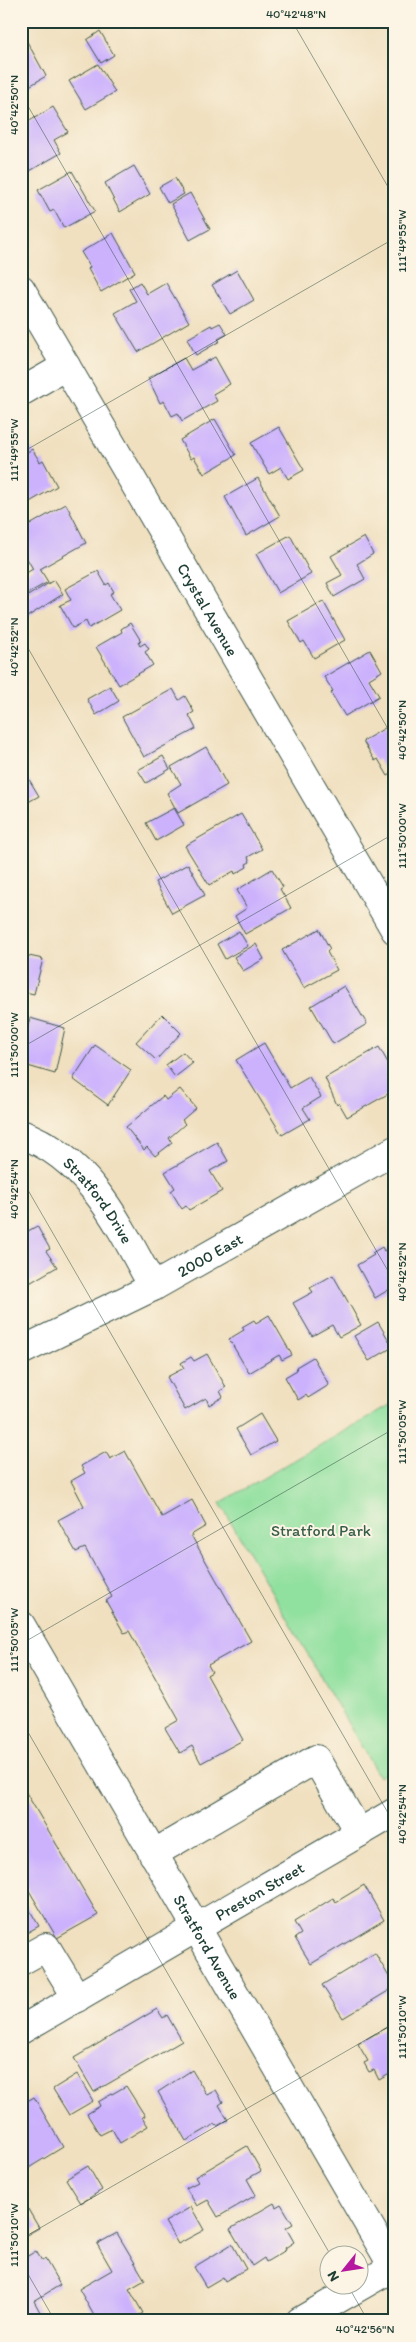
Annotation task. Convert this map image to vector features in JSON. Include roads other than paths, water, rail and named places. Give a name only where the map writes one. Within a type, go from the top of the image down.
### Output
[{"type":"street","name":"Crystal Avenue","points":[[21,289],[395,930]]},
{"type":"street","points":[[21,392],[66,366]]},
{"type":"street","name":"Stratford Drive","points":[[21,1134],[38,1140],[77,1169],[106,1204],[153,1287]]},
{"type":"street","name":"2000 East","points":[[21,1351],[153,1287],[395,1150]]},
{"type":"street","name":"Stratford Avenue","points":[[21,1625],[394,2268]]},
{"type":"street","points":[[153,1854],[316,1759],[359,1833]]},
{"type":"street","name":"Preston Street","points":[[21,2030],[395,1812]]},
{"type":"street","points":[[21,1961],[46,1947],[77,1998]]},
{"type":"street","points":[[300,2321],[394,2268]]},
{"type":"park label","name":"Stratford Park","points":[[321,1530]]}]
